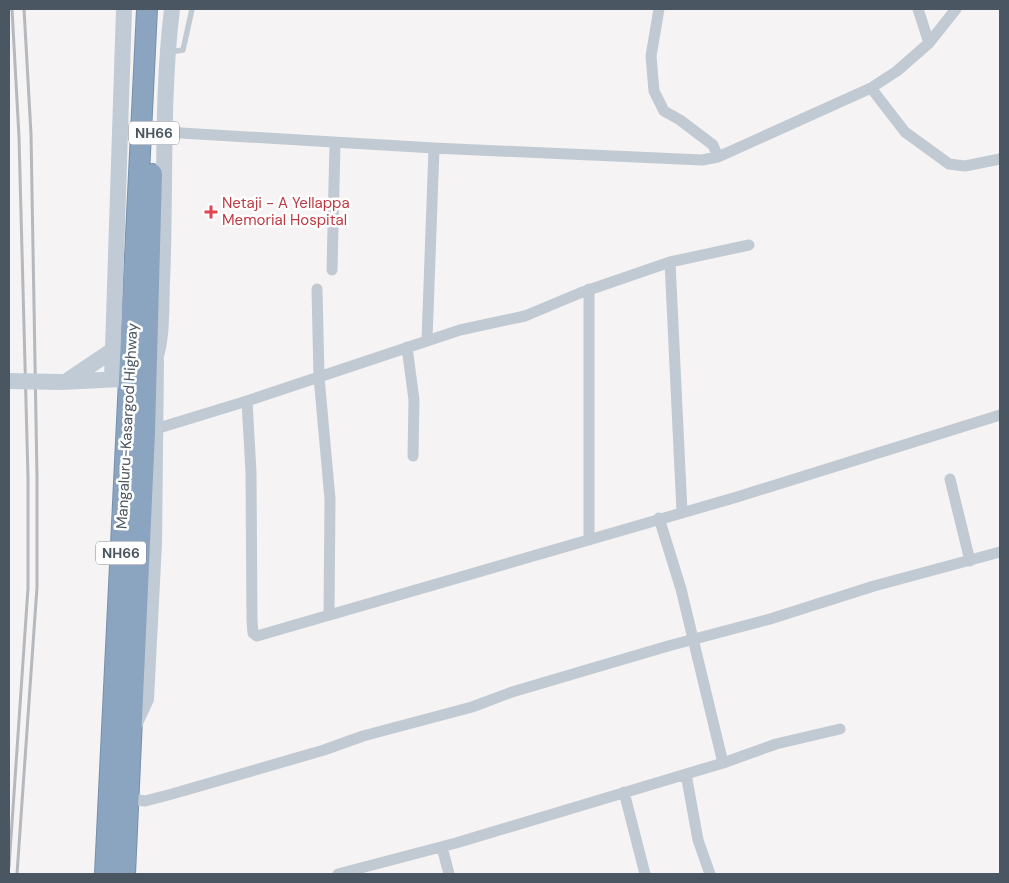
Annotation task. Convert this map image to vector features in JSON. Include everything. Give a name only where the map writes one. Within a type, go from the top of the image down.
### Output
[{"type":"highway","name":"Mangaluru-Kasargod Highway","points":[[142,257],[147,9]]},
{"type":"highway","name":"Mangaluru-Kasargod Highway","points":[[125,874],[129,799],[122,729],[128,378],[142,257],[160,9]]},
{"type":"highway","name":"Mangaluru-Kasargod Highway","points":[[105,874],[122,729],[150,431],[128,378]]},
{"type":"street","points":[[124,9],[112,350],[128,378]]},
{"type":"street","points":[[172,9],[168,52],[165,132],[164,247],[150,431],[247,401],[427,340],[460,330],[525,316],[589,289],[670,262],[749,245]]},
{"type":"street","points":[[659,9],[652,56],[654,91],[664,111],[680,120],[709,142],[716,149],[718,157]]},
{"type":"street","points":[[918,9],[929,43]]},
{"type":"street","points":[[165,132],[335,143],[411,145],[434,148],[695,161],[718,157],[872,88],[897,72],[929,43],[956,9]]},
{"type":"street","points":[[872,88],[905,132],[949,164],[964,166],[1000,159]]},
{"type":"street","points":[[332,270],[335,143]]},
{"type":"street","points":[[427,340],[434,148]]},
{"type":"street","points":[[670,262],[682,512]]},
{"type":"street","points":[[317,289],[319,377],[330,499],[329,615]]},
{"type":"street","points":[[589,289],[589,540]]},
{"type":"street","points":[[407,347],[414,400],[413,456]]},
{"type":"street","points":[[63,382],[112,350]]},
{"type":"street","points":[[9,381],[63,382],[128,378],[156,356]]},
{"type":"street","points":[[247,401],[251,472],[253,633],[257,636],[922,441],[1000,415]]},
{"type":"street","points":[[950,479],[970,561]]},
{"type":"street","points":[[659,518],[694,640],[723,763]]},
{"type":"street","points":[[129,799],[146,801],[172,794],[881,584],[1000,552]]},
{"type":"street","points":[[338,874],[442,847],[723,763],[776,744],[840,729]]},
{"type":"street","points":[[686,774],[698,840],[710,874]]},
{"type":"street","points":[[624,792],[645,874]]},
{"type":"street","points":[[442,847],[449,874]]},
{"type":"lane","points":[[168,52],[183,50],[192,9]]},
{"type":"railway","points":[[9,867],[28,588],[28,478],[19,137],[12,9]]},
{"type":"railway","points":[[17,874],[37,587],[31,134],[24,9]]},
{"type":"place","name":"Netaji - A Yellappa Memorial Hospital","points":[[211,212]]}]
